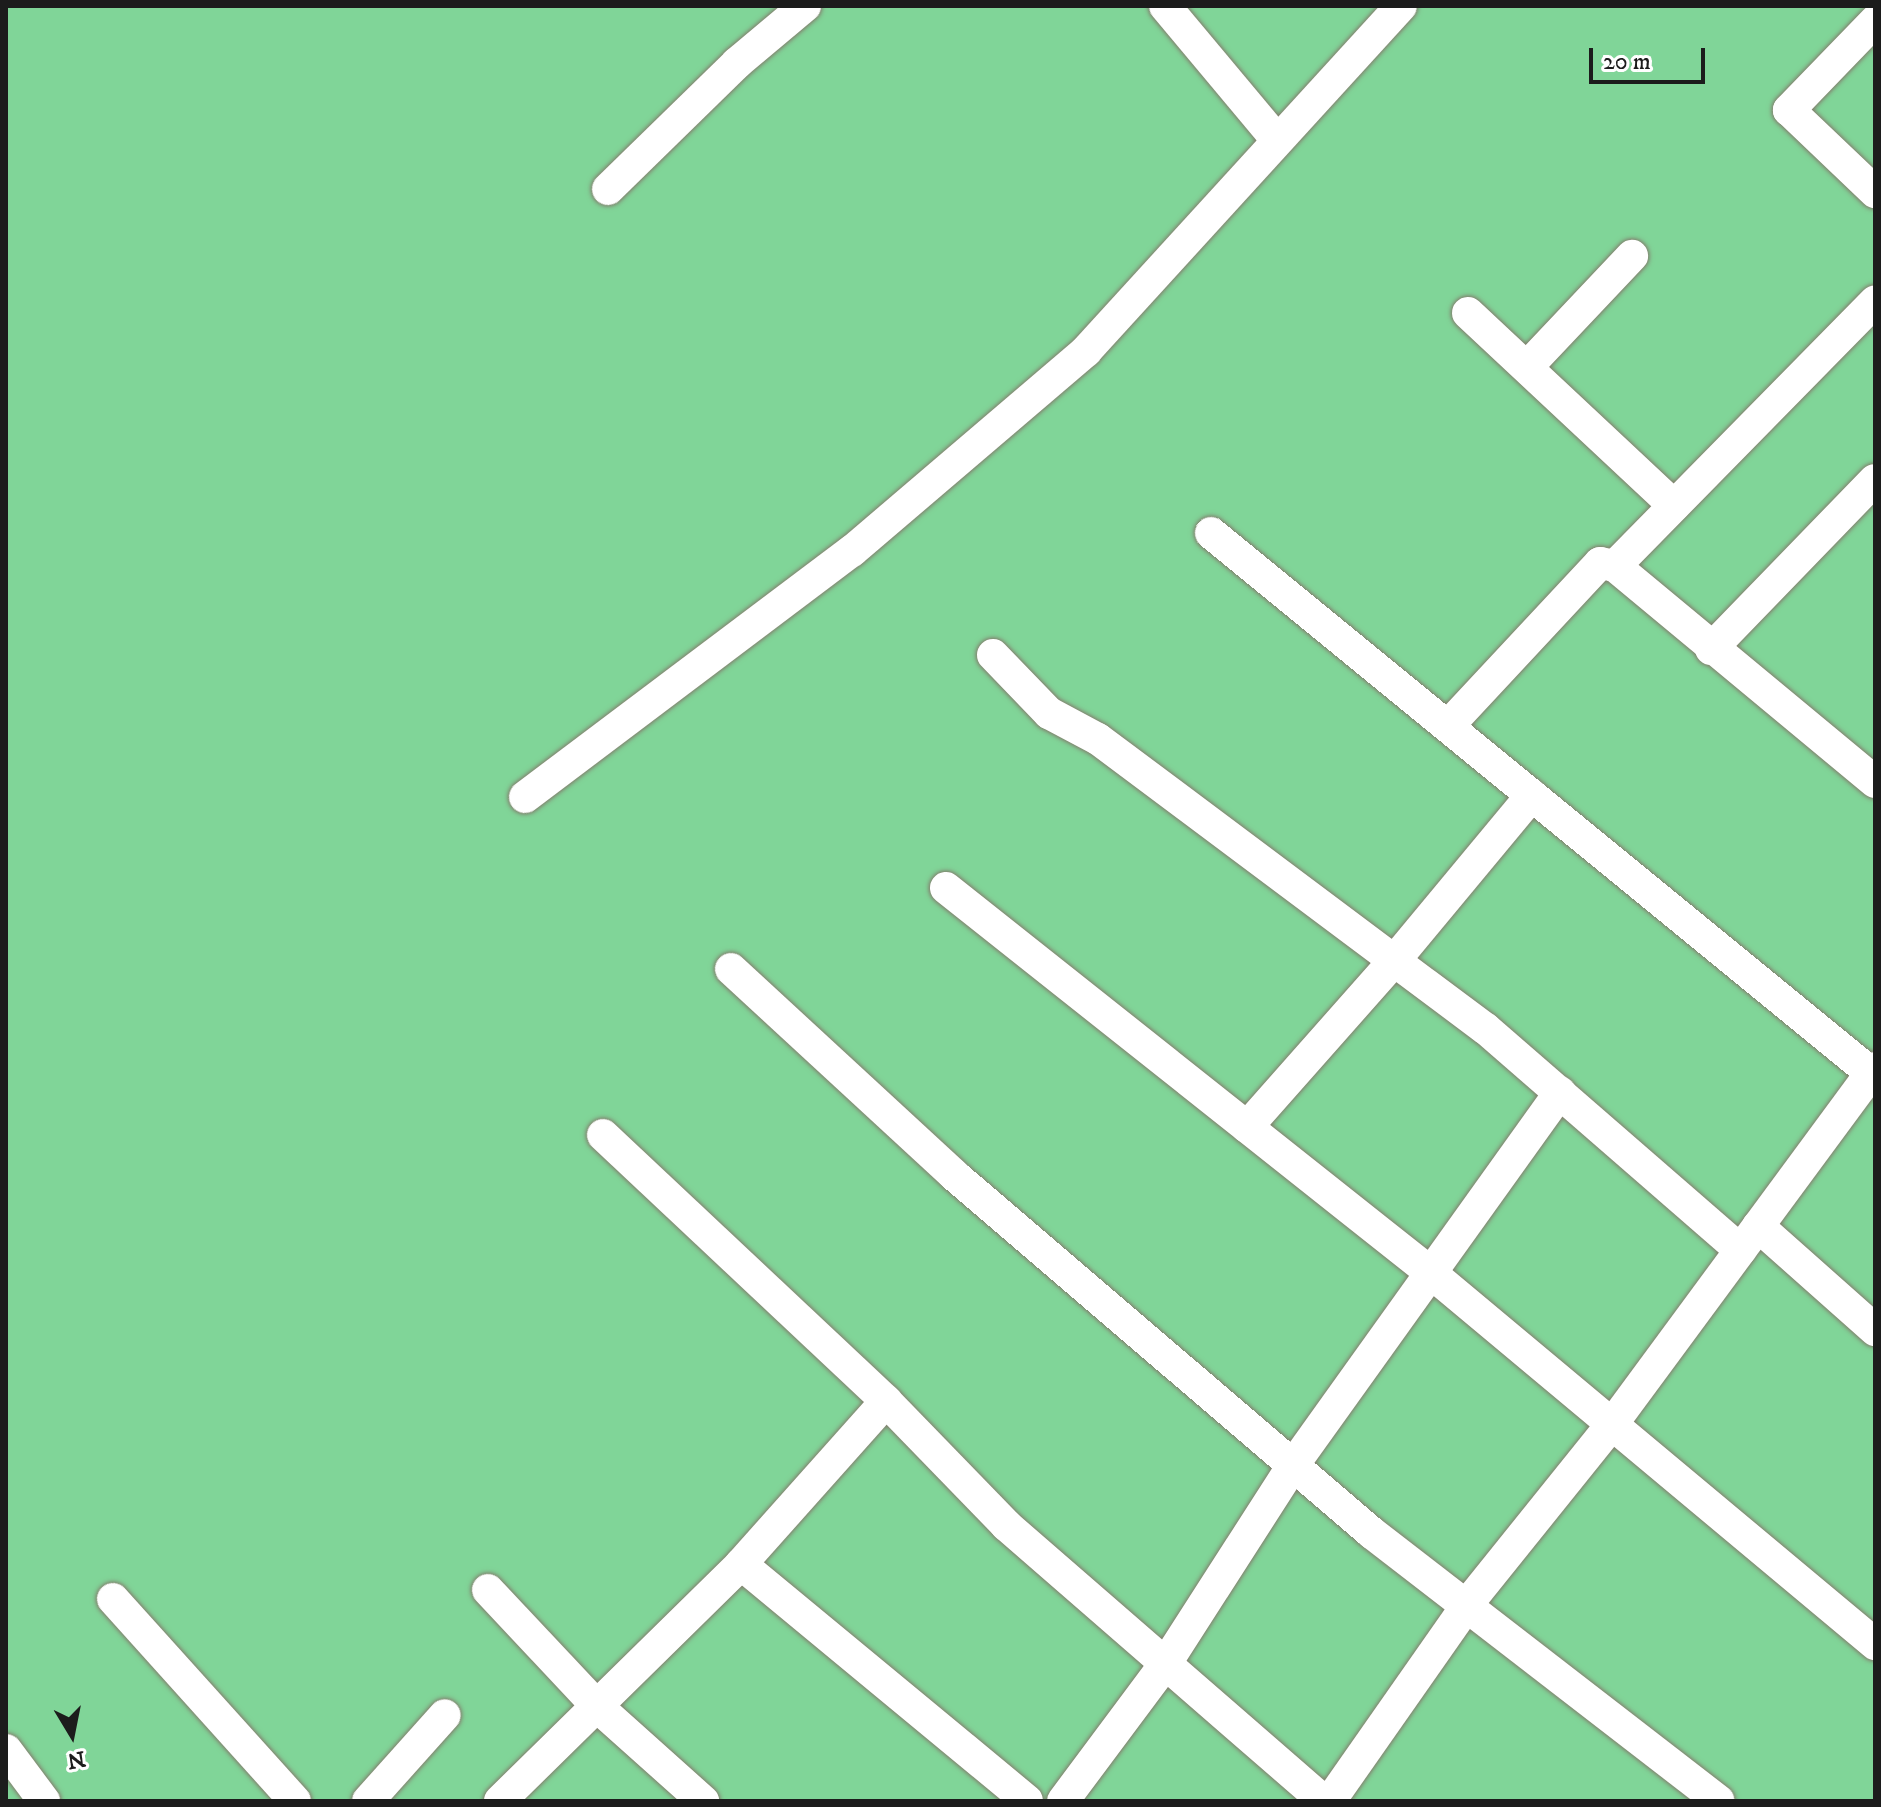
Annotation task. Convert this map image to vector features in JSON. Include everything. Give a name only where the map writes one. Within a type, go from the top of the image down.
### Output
[{"type":"street","points":[[608,189],[737,63],[805,6]]},
{"type":"street","points":[[1165,6],[1277,140]]},
{"type":"street","points":[[525,797],[852,551],[1086,351],[1401,6]]},
{"type":"street","points":[[1875,21],[1789,110],[1875,192]]},
{"type":"street","points":[[1527,367],[1632,256]]},
{"type":"street","points":[[1615,566],[1875,301]]},
{"type":"street","points":[[1468,313],[1674,506]]},
{"type":"street","points":[[1711,649],[1875,480]]},
{"type":"street","points":[[1211,533],[1873,1071],[1613,1423],[1464,1609],[1330,1801]]},
{"type":"street","points":[[1448,726],[1600,563],[1615,566],[1711,649],[1875,782]]},
{"type":"street","points":[[993,655],[1049,713],[1098,739],[1395,960],[1560,1093],[1875,1330]]},
{"type":"street","points":[[1247,1127],[1395,960],[1532,795]]},
{"type":"street","points":[[946,888],[1431,1273],[1875,1644]]},
{"type":"street","points":[[731,969],[954,1175],[1464,1609],[1719,1801]]},
{"type":"street","points":[[1063,1801],[1166,1663],[1294,1464],[1560,1093]]},
{"type":"street","points":[[603,1135],[886,1401],[1006,1525],[1323,1801]]},
{"type":"street","points":[[500,1801],[599,1708],[741,1564],[886,1401]]},
{"type":"street","points":[[741,1564],[1027,1801]]},
{"type":"street","points":[[488,1590],[599,1708],[703,1801]]},
{"type":"street","points":[[113,1599],[295,1801]]},
{"type":"street","points":[[379,1797],[445,1715]]},
{"type":"street","points":[[6,1750],[44,1801]]},
{"type":"green space","points":[[6,6],[1875,6],[1875,1801],[6,1801]]}]
